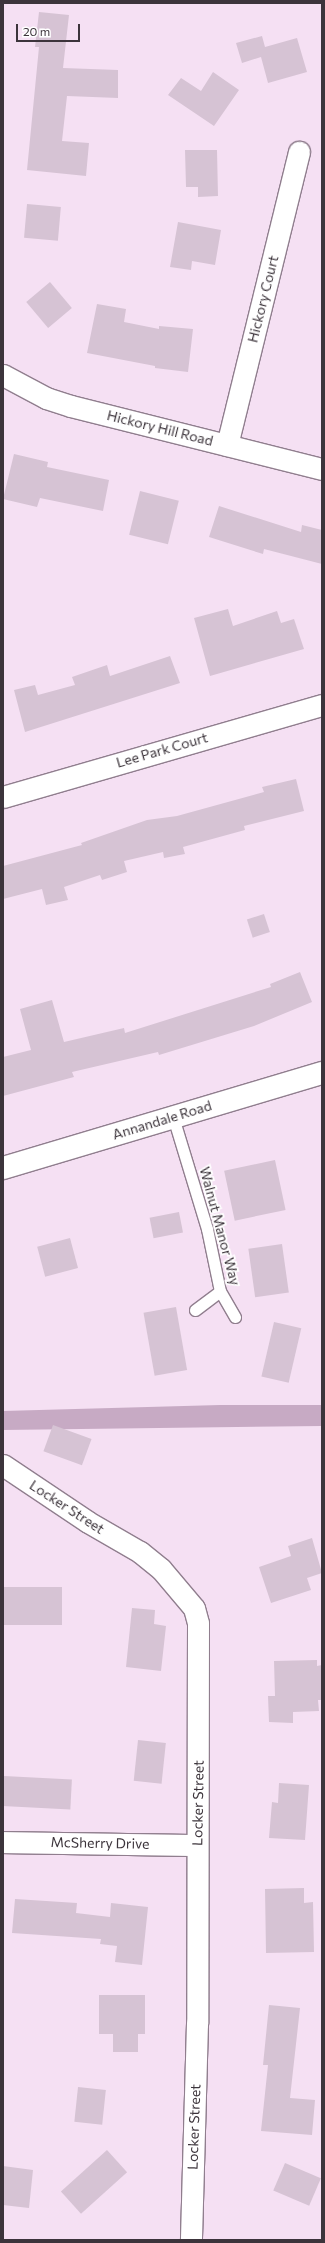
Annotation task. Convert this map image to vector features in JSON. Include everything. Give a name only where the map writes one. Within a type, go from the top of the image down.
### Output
[{"type":"main road","name":"Annandale Road","points":[[3,1168],[322,1073]]},
{"type":"street","name":"Hickory Court","points":[[227,445],[299,152]]},
{"type":"street","name":"Hickory Hill Road","points":[[3,375],[46,398],[71,406],[322,469]]},
{"type":"street","name":"Lee Park Court","points":[[3,797],[322,705]]},
{"type":"street","name":"Locker Street","points":[[3,1465],[88,1522],[140,1552],[161,1569],[194,1608],[198,1623],[197,2023],[191,2240]]},
{"type":"street","name":"McSherry Drive","points":[[3,1842],[197,1844]]},
{"type":"lane","name":"Walnut Manor Way","points":[[173,1117],[207,1229],[220,1291],[235,1317]]},
{"type":"lane","points":[[195,1310],[220,1291]]},
{"type":"shaded area","points":[[220,1405],[322,1405],[322,1426],[3,1430],[3,1411]]},
{"type":"building","points":[[39,12],[69,15],[63,68],[118,70],[118,98],[67,96],[62,141],[89,143],[86,176],[27,170],[39,47],[35,47]]},
{"type":"building","points":[[262,36],[265,47],[297,38],[307,72],[268,83],[261,57],[242,63],[236,43]]},
{"type":"building","points":[[213,72],[239,90],[214,126],[168,95],[181,78],[201,91]]},
{"type":"building","points":[[185,150],[217,150],[218,196],[198,197],[198,187],[186,187]]},
{"type":"building","points":[[27,204],[61,207],[58,241],[24,238]]},
{"type":"building","points":[[178,222],[221,230],[215,265],[192,261],[191,270],[170,267]]},
{"type":"building","points":[[50,282],[72,308],[48,328],[26,302]]},
{"type":"building","points":[[97,304],[126,309],[124,322],[159,329],[159,326],[193,329],[188,372],[155,368],[155,366],[87,353]]},
{"type":"building","points":[[14,454],[48,462],[47,467],[109,480],[103,511],[40,498],[37,507],[3,499]]},
{"type":"building","points":[[140,491],[179,501],[168,544],[129,535]]},
{"type":"building","points":[[219,506],[301,532],[302,525],[322,530],[322,564],[264,549],[263,554],[209,537]]},
{"type":"building","points":[[228,609],[233,626],[277,611],[281,623],[294,619],[304,649],[210,676],[194,618]]},
{"type":"building","points":[[170,656],[180,683],[25,732],[14,690],[35,685],[38,695],[75,685],[72,677],[107,665],[110,676]]},
{"type":"building","points":[[296,779],[304,811],[244,826],[245,830],[183,847],[185,854],[164,858],[163,852],[124,861],[127,872],[102,880],[100,875],[64,887],[68,900],[46,905],[42,889],[3,899],[3,866],[82,845],[81,843],[147,820],[177,816],[264,792],[262,787]]},
{"type":"building","points":[[264,914],[270,932],[253,938],[247,920]]},
{"type":"building","points":[[300,972],[312,1002],[254,1026],[159,1055],[158,1052],[72,1072],[74,1077],[3,1096],[3,1057],[31,1050],[20,1009],[52,1000],[64,1042],[124,1028],[125,1033],[271,987],[270,984]]},
{"type":"building","points":[[275,1160],[286,1210],[235,1221],[224,1171]]},
{"type":"building","points":[[179,1212],[183,1233],[154,1238],[150,1218]]},
{"type":"building","points":[[70,1238],[78,1268],[45,1277],[37,1247]]},
{"type":"building","points":[[282,1244],[289,1293],[255,1297],[248,1249]]},
{"type":"building","points":[[176,1307],[187,1370],[155,1376],[144,1313]]},
{"type":"building","points":[[274,1322],[301,1328],[289,1383],[261,1377]]},
{"type":"building","points":[[53,1425],[92,1439],[82,1465],[43,1451]]},
{"type":"building","points":[[312,1538],[322,1573],[307,1578],[311,1590],[271,1603],[259,1567],[291,1556],[288,1546]]},
{"type":"building","points":[[3,1587],[62,1587],[62,1625],[3,1625]]},
{"type":"building","points":[[132,1608],[155,1610],[154,1624],[166,1626],[161,1671],[126,1667]]},
{"type":"building","points":[[317,1660],[317,1666],[322,1665],[322,1700],[318,1700],[319,1711],[293,1712],[293,1723],[269,1722],[268,1696],[275,1696],[274,1661]]},
{"type":"building","points":[[138,1740],[166,1743],[162,1784],[134,1781]]},
{"type":"building","points":[[4,1776],[72,1780],[70,1810],[3,1806]]},
{"type":"building","points":[[279,1783],[309,1785],[305,1840],[269,1838],[272,1802],[278,1803]]},
{"type":"building","points":[[304,1888],[304,1903],[313,1902],[314,1952],[266,1953],[265,1889]]},
{"type":"building","points":[[15,1899],[77,1903],[76,1913],[110,1917],[111,1903],[148,1907],[142,1965],[115,1962],[117,1946],[100,1944],[101,1939],[12,1933]]},
{"type":"building","points":[[99,1995],[145,1995],[145,2034],[138,2034],[138,2052],[113,2052],[113,2034],[99,2034]]},
{"type":"building","points":[[269,2005],[300,2008],[290,2098],[315,2100],[312,2135],[261,2131],[268,2065],[263,2065]]},
{"type":"building","points":[[78,2087],[106,2090],[102,2125],[74,2122]]},
{"type":"building","points":[[107,2150],[127,2172],[81,2214],[61,2191]]},
{"type":"building","points":[[285,2163],[321,2178],[309,2206],[273,2191]]},
{"type":"building","points":[[3,2166],[33,2170],[29,2208],[3,2205]]}]
